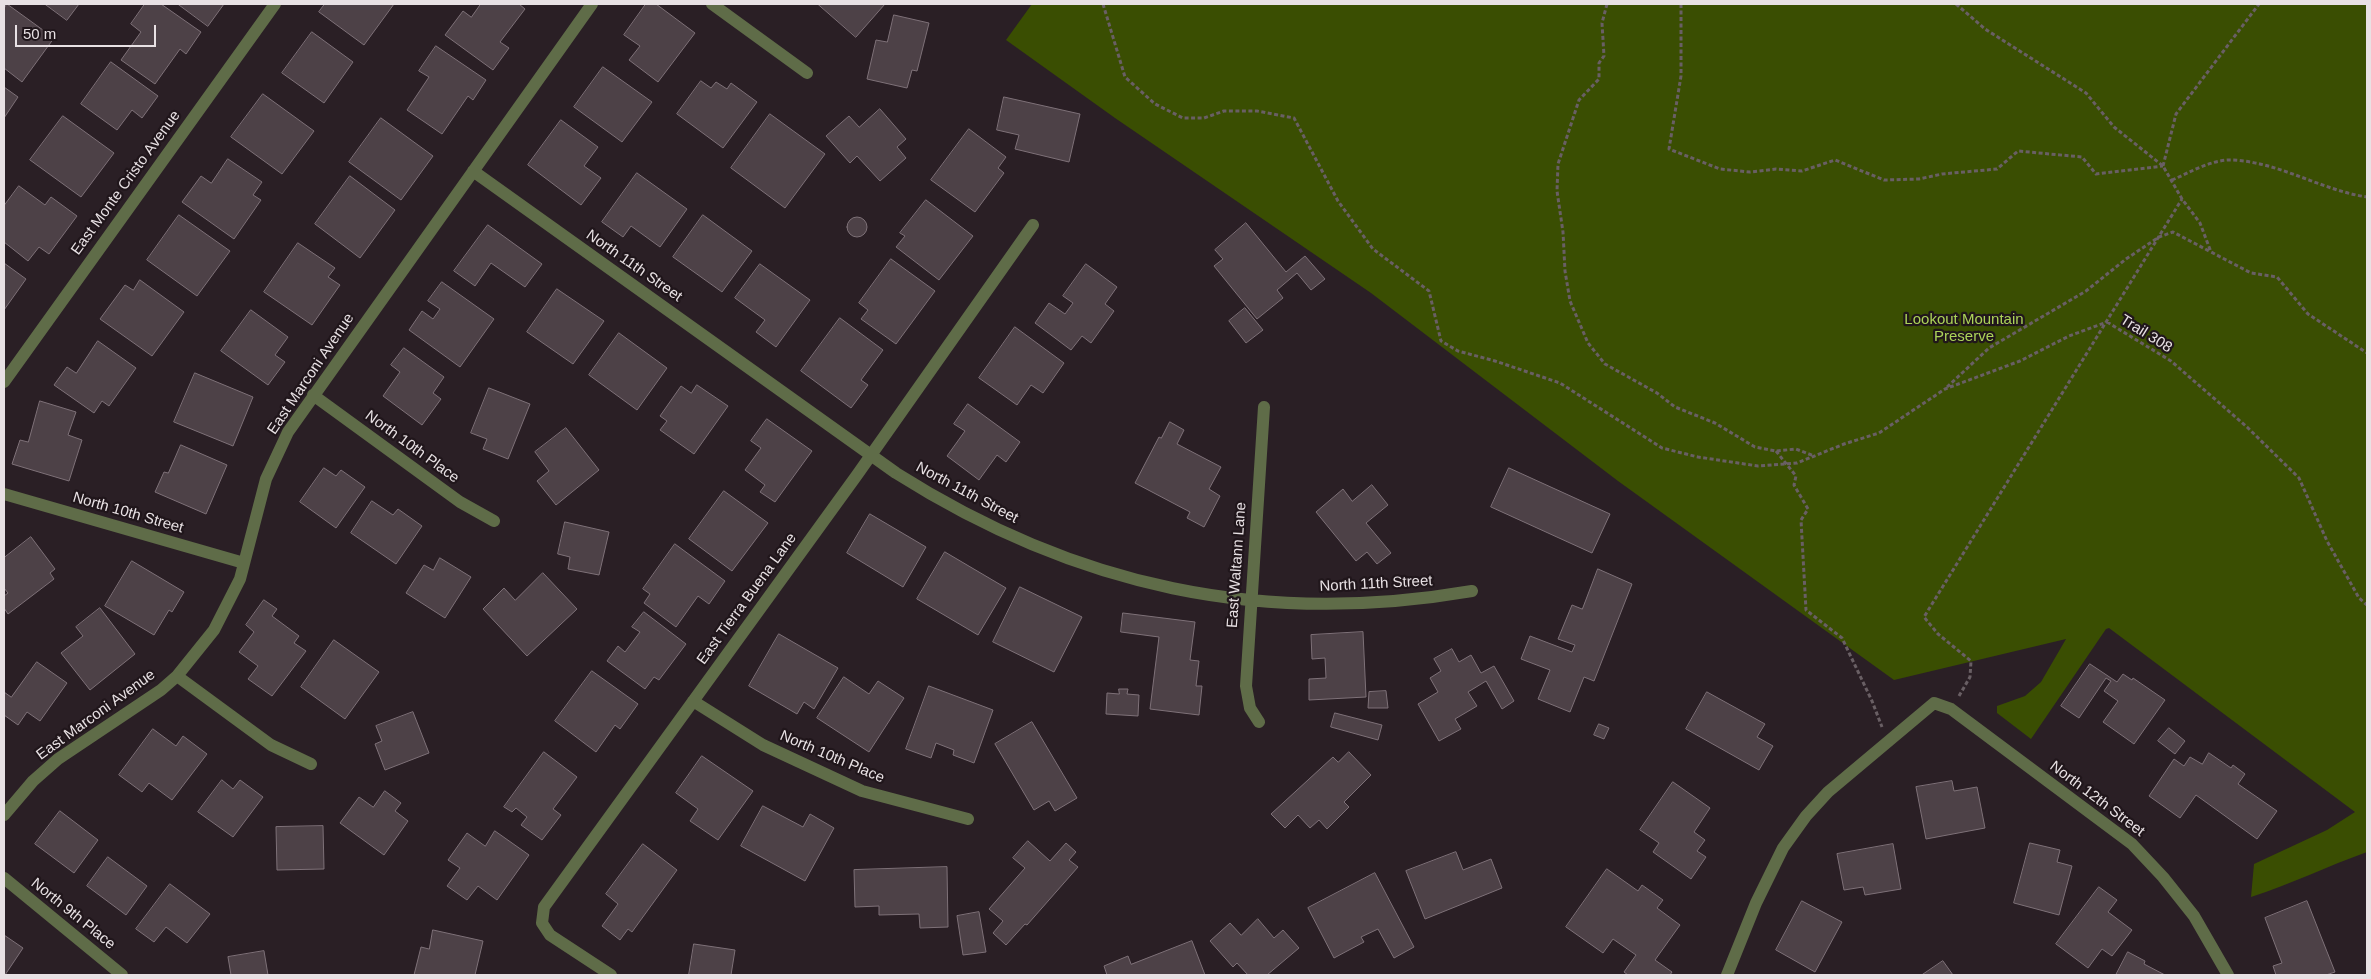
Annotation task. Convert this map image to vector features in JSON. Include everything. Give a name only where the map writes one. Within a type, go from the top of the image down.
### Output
[{"type":"street","name":"East Monte Cristo Avenue","points":[[4,382],[275,4]]},
{"type":"street","name":"East Marconi Avenue","points":[[4,815],[33,781],[58,760],[161,690],[177,676],[214,630],[240,579],[266,479],[288,432],[592,4]]},
{"type":"street","points":[[712,4],[807,73]]},
{"type":"street","name":"North 11th Street","points":[[473,171],[872,454],[896,473],[941,502],[1047,552],[1176,591],[1251,601],[1332,606],[1436,597],[1472,591]]},
{"type":"street","name":"East Tierra Buena Lane","points":[[611,975],[550,935],[542,923],[544,907],[872,454],[1034,225]]},
{"type":"street","name":"North 10th Place","points":[[313,395],[460,502],[494,521]]},
{"type":"street","name":"East Waltann Lane","points":[[1259,722],[1250,708],[1246,686],[1264,407]]},
{"type":"street","name":"North 10th Street","points":[[4,494],[244,563]]},
{"type":"street","points":[[177,676],[271,744],[311,764]]},
{"type":"street","name":"North 10th Place","points":[[693,701],[762,745],[862,791],[968,819]]},
{"type":"street","name":"North 12th Street","points":[[1887,742],[1934,703],[1951,709],[2132,844],[2163,877],[2194,916],[2228,975]]},
{"type":"street","points":[[1727,975],[1756,903],[1783,848],[1806,816],[1828,792],[1887,742]]},
{"type":"street","name":"North 9th Place","points":[[4,878],[122,975]]},
{"type":"path","points":[[1103,4],[1125,77],[1155,104],[1183,118],[1204,118],[1224,111],[1257,111],[1294,118],[1334,194],[1372,249],[1429,291],[1441,341],[1458,352],[1495,361],[1560,383],[1662,448],[1758,466],[1797,463],[1879,434],[1945,389],[1989,348],[2086,291],[2126,259],[2159,237],[2174,232],[2252,273],[2277,277],[2308,314],[2367,353]]},
{"type":"path","points":[[1606,4],[1602,23],[1604,56],[1599,62],[1599,80],[1578,100],[1558,164],[1557,191],[1564,232],[1565,271],[1570,301],[1588,343],[1605,364],[1657,393],[1675,408],[1715,423],[1755,447],[1776,451],[1796,449],[1815,456]]},
{"type":"path","points":[[1681,4],[1681,76],[1669,149],[1720,169],[1750,172],[1776,169],[1802,171],[1835,160],[1884,180],[1919,179],[1942,174],[1997,169],[2018,151],[2082,157],[2096,174],[2163,166]]},
{"type":"path","points":[[1956,4],[1985,29],[2086,92],[2114,127],[2163,166],[2182,199],[2200,223],[2210,252]]},
{"type":"path","points":[[2163,166],[2176,114],[2259,4]]},
{"type":"path","points":[[2172,180],[2207,165],[2229,160],[2275,168],[2314,183],[2367,197]]},
{"type":"path","name":"Trail 308","points":[[2182,199],[2106,322],[2170,362],[2247,427],[2299,478],[2327,541],[2359,598],[2367,605]]},
{"type":"path","points":[[1945,389],[2020,361],[2069,336],[2106,322]]},
{"type":"path","points":[[1951,709],[1970,677],[1971,661],[1938,634],[1924,616],[2106,322]]},
{"type":"path","points":[[1776,451],[1796,476],[1794,485],[1808,509],[1801,520],[1806,610],[1842,638],[1872,701],[1887,742]]},
{"type":"green space","name":"Lookout Mountain Preserve","points":[[1032,4],[2367,4],[2367,852],[2251,897],[2254,864],[2327,830],[2355,812],[2109,628],[2106,629],[2031,739],[1997,713],[1997,706],[2025,696],[2041,682],[2066,639],[1894,680],[1618,481],[1371,293],[1115,118],[1006,40]]},
{"type":"building","points":[[7,4],[54,38],[22,82],[4,68],[4,9]]},
{"type":"building","points":[[45,4],[79,4],[67,20]]},
{"type":"building","points":[[145,4],[161,4],[201,32],[186,54],[180,49],[155,84],[121,60],[141,32],[131,24]]},
{"type":"building","points":[[178,4],[224,4],[208,26]]},
{"type":"building","points":[[325,4],[394,4],[364,45],[319,12]]},
{"type":"building","points":[[481,4],[519,4],[525,9],[500,42],[509,48],[493,70],[445,35],[463,11],[471,17]]},
{"type":"building","points":[[646,4],[656,4],[695,33],[658,82],[629,60],[640,46],[624,35]]},
{"type":"building","points":[[818,4],[885,4],[856,37]]},
{"type":"building","points":[[894,15],[929,23],[917,71],[912,70],[907,88],[867,79],[876,40],[887,42]]},
{"type":"building","points":[[312,32],[353,62],[324,103],[282,73]]},
{"type":"building","points":[[436,46],[486,80],[473,100],[468,96],[442,134],[407,110],[429,77],[419,71]]},
{"type":"building","points":[[111,62],[158,96],[142,118],[132,110],[117,130],[81,104]]},
{"type":"building","points":[[603,67],[652,102],[622,142],[574,107]]},
{"type":"building","points":[[701,81],[711,88],[716,82],[727,89],[731,83],[757,102],[723,148],[677,114]]},
{"type":"building","points":[[4,87],[18,97],[4,118]]},
{"type":"building","points":[[263,94],[314,131],[282,174],[231,137]]},
{"type":"building","points":[[1004,97],[1080,114],[1069,162],[1015,149],[1019,135],[997,130]]},
{"type":"building","points":[[880,109],[906,139],[897,147],[906,158],[880,181],[857,156],[850,163],[826,136],[849,116],[859,127]]},
{"type":"building","points":[[770,114],[825,154],[785,208],[731,168]]},
{"type":"building","points":[[63,116],[114,153],[81,197],[30,160]]},
{"type":"building","points":[[381,118],[433,156],[401,200],[349,162]]},
{"type":"building","points":[[561,120],[598,147],[584,166],[601,178],[581,205],[528,165]]},
{"type":"building","points":[[969,129],[1006,157],[998,168],[1004,173],[975,212],[931,180]]},
{"type":"building","points":[[228,159],[262,182],[253,195],[261,200],[234,239],[182,202],[201,176],[211,183]]},
{"type":"building","points":[[637,173],[687,209],[660,247],[631,226],[623,237],[602,222]]},
{"type":"building","points":[[350,176],[395,210],[360,258],[315,224]]},
{"type":"building","points":[[19,186],[45,205],[51,197],[77,216],[49,254],[39,247],[28,261],[4,242],[4,206]]},
{"type":"building","points":[[926,200],[973,236],[939,280],[896,247],[905,236],[900,233]]},
{"type":"building","points":[[179,215],[230,251],[197,296],[147,260]]},
{"type":"building","points":[[703,215],[752,251],[722,292],[673,257]]},
{"type":"building","points":[[857,217],[864,220],[867,227],[864,234],[857,237],[850,234],[847,227],[850,220]]},
{"type":"building","points":[[1246,223],[1286,272],[1305,256],[1325,279],[1311,290],[1297,273],[1277,290],[1283,298],[1257,319],[1214,266],[1223,259],[1215,250]]},
{"type":"building","points":[[488,225],[542,264],[525,287],[491,263],[475,286],[454,271]]},
{"type":"building","points":[[298,243],[335,268],[328,277],[340,285],[312,325],[264,292]]},
{"type":"building","points":[[891,259],[935,291],[896,344],[861,319],[868,310],[859,303]]},
{"type":"building","points":[[4,263],[26,279],[4,310]]},
{"type":"building","points":[[760,264],[810,300],[776,347],[756,332],[765,320],[735,298]]},
{"type":"building","points":[[1086,264],[1117,287],[1105,304],[1114,311],[1091,343],[1082,336],[1071,350],[1035,323],[1049,303],[1065,314],[1073,303],[1063,296]]},
{"type":"building","points":[[140,280],[184,312],[152,356],[100,319],[125,285],[133,290]]},
{"type":"building","points":[[442,282],[494,319],[460,367],[409,330],[422,311],[433,319],[440,309],[428,301]]},
{"type":"building","points":[[557,289],[604,321],[573,364],[527,332]]},
{"type":"building","points":[[1245,308],[1263,330],[1246,343],[1229,321]]},
{"type":"building","points":[[251,310],[288,337],[275,355],[285,362],[268,385],[221,351]]},
{"type":"building","points":[[840,318],[883,350],[861,380],[868,385],[851,408],[801,371]]},
{"type":"building","points":[[1015,327],[1064,363],[1043,393],[1031,385],[1017,405],[979,378]]},
{"type":"building","points":[[619,333],[667,368],[637,410],[589,375]]},
{"type":"building","points":[[98,341],[136,368],[109,406],[102,401],[94,413],[54,385],[67,367],[76,373]]},
{"type":"building","points":[[404,348],[444,377],[433,393],[441,399],[422,425],[383,396],[400,372],[391,365]]},
{"type":"building","points":[[195,373],[253,397],[233,446],[174,422]]},
{"type":"building","points":[[697,385],[728,406],[694,454],[660,430],[667,421],[660,416],[681,386],[691,393]]},
{"type":"building","points":[[489,388],[530,404],[508,459],[483,449],[487,439],[471,433]]},
{"type":"building","points":[[40,401],[76,412],[68,435],[82,440],[69,481],[12,464],[20,440],[28,442]]},
{"type":"building","points":[[968,404],[1020,442],[1006,462],[997,455],[979,480],[947,456],[965,431],[954,424]]},
{"type":"building","points":[[767,419],[812,451],[775,502],[760,492],[765,485],[745,470],[761,448],[751,441]]},
{"type":"building","points":[[1170,422],[1184,430],[1177,444],[1221,467],[1209,489],[1220,496],[1204,527],[1187,518],[1190,512],[1135,483],[1159,437],[1161,438]]},
{"type":"building","points":[[566,428],[599,470],[556,505],[537,481],[549,471],[535,452]]},
{"type":"building","points":[[181,445],[227,465],[206,514],[155,492],[164,472],[168,473]]},
{"type":"building","points":[[324,468],[336,476],[341,470],[365,487],[336,528],[300,502]]},
{"type":"building","points":[[1509,468],[1610,514],[1592,553],[1491,507]]},
{"type":"building","points":[[1372,485],[1388,505],[1366,523],[1391,553],[1377,564],[1367,552],[1356,561],[1316,512],[1343,489],[1352,501]]},
{"type":"building","points":[[724,491],[768,523],[732,571],[689,539]]},
{"type":"building","points":[[372,501],[393,515],[398,509],[422,526],[396,564],[351,533]]},
{"type":"building","points":[[870,514],[926,547],[903,587],[847,553]]},
{"type":"building","points":[[565,522],[609,532],[599,575],[568,569],[570,557],[558,554]]},
{"type":"building","points":[[31,537],[55,569],[50,573],[54,579],[8,614],[4,608],[4,596],[8,593],[4,588],[4,558]]},
{"type":"building","points":[[675,544],[725,581],[709,604],[698,596],[676,627],[644,603],[650,594],[643,589]]},
{"type":"building","points":[[945,552],[1006,588],[978,635],[917,599]]},
{"type":"building","points":[[440,558],[471,577],[445,618],[406,593],[424,565],[433,570]]},
{"type":"building","points":[[132,561],[184,592],[172,612],[169,610],[154,635],[105,606]]},
{"type":"building","points":[[1598,569],[1632,584],[1594,681],[1584,677],[1570,712],[1538,699],[1550,670],[1521,659],[1530,636],[1572,652],[1575,645],[1558,639],[1572,605],[1582,609]]},
{"type":"building","points":[[543,573],[577,609],[527,656],[483,609],[504,588],[515,600]]},
{"type":"building","points":[[1020,587],[1082,617],[1054,672],[993,642]]},
{"type":"building","points":[[264,600],[277,609],[272,616],[299,636],[294,643],[306,651],[272,696],[248,679],[258,666],[239,652],[254,632],[246,625]]},
{"type":"building","points":[[100,608],[135,654],[90,690],[61,653],[83,636],[76,627]]},
{"type":"building","points":[[644,612],[686,644],[659,680],[654,677],[645,689],[607,661],[618,646],[625,652],[640,632],[632,627]]},
{"type":"building","points":[[1123,613],[1195,622],[1190,660],[1199,661],[1196,686],[1202,686],[1199,715],[1150,709],[1159,637],[1121,632]]},
{"type":"building","points":[[1363,632],[1366,697],[1309,700],[1309,679],[1326,678],[1325,658],[1312,659],[1311,635]]},
{"type":"building","points":[[779,634],[838,668],[814,709],[804,702],[797,714],[749,686]]},
{"type":"building","points":[[334,640],[379,672],[345,719],[301,687]]},
{"type":"building","points":[[1452,649],[1459,662],[1471,655],[1481,673],[1494,666],[1514,701],[1502,709],[1486,681],[1468,692],[1477,706],[1455,719],[1461,729],[1439,741],[1418,704],[1438,692],[1430,678],[1441,671],[1434,659]]},
{"type":"building","points":[[37,662],[67,683],[40,721],[27,712],[18,725],[4,715],[4,692],[11,697]]},
{"type":"building","points":[[2090,664],[2117,682],[2123,674],[2132,680],[2133,678],[2165,700],[2134,744],[2103,722],[2118,701],[2104,691],[2111,681],[2106,678],[2079,718],[2061,706]]},
{"type":"building","points":[[592,671],[638,704],[620,729],[615,725],[596,752],[555,721]]},
{"type":"building","points":[[844,677],[869,694],[878,681],[904,698],[869,752],[817,718]]},
{"type":"building","points":[[929,686],[993,710],[974,763],[953,755],[954,750],[936,743],[931,758],[906,749]]},
{"type":"building","points":[[1119,689],[1128,689],[1127,694],[1139,695],[1138,716],[1106,714],[1107,693],[1119,694]]},
{"type":"building","points":[[1386,691],[1388,708],[1368,708],[1369,692]]},
{"type":"building","points":[[1707,692],[1765,724],[1757,737],[1773,746],[1759,770],[1686,729]]},
{"type":"building","points":[[413,712],[429,753],[385,770],[375,744],[382,741],[376,726]]},
{"type":"building","points":[[1335,713],[1382,725],[1378,740],[1331,727]]},
{"type":"building","points":[[1032,722],[1077,798],[1055,811],[1049,801],[1034,810],[995,744]]},
{"type":"building","points":[[1599,724],[1609,728],[1604,739],[1594,735]]},
{"type":"building","points":[[2169,728],[2185,741],[2175,754],[2158,741]]},
{"type":"building","points":[[153,729],[176,746],[183,736],[207,754],[172,800],[149,783],[142,792],[119,775]]},
{"type":"building","points":[[544,752],[577,777],[553,809],[561,815],[542,840],[521,825],[527,817],[516,808],[512,812],[504,807]]},
{"type":"building","points":[[1349,752],[1371,775],[1344,802],[1349,807],[1327,829],[1319,820],[1310,828],[1298,815],[1285,828],[1271,814],[1333,757],[1338,762]]},
{"type":"building","points":[[2209,753],[2231,768],[2233,765],[2245,774],[2238,784],[2277,811],[2257,839],[2196,795],[2180,818],[2149,796],[2174,759],[2184,766],[2190,757],[2202,764]]},
{"type":"building","points":[[702,756],[753,791],[718,840],[690,821],[698,809],[676,793]]},
{"type":"building","points":[[222,780],[233,789],[240,780],[263,797],[233,837],[198,812]]},
{"type":"building","points":[[1952,781],[1954,791],[1977,787],[1985,828],[1926,839],[1916,787]]},
{"type":"building","points":[[1673,782],[1710,808],[1694,832],[1705,840],[1697,851],[1706,857],[1691,879],[1653,852],[1659,843],[1640,830]]},
{"type":"building","points":[[385,791],[401,803],[395,811],[408,821],[384,855],[340,823],[359,797],[373,807]]},
{"type":"building","points":[[763,806],[803,827],[810,814],[834,828],[805,881],[741,846]]},
{"type":"building","points":[[60,811],[98,840],[74,873],[35,844]]},
{"type":"building","points":[[323,826],[324,869],[277,870],[276,827]]},
{"type":"building","points":[[495,831],[529,855],[497,900],[478,886],[467,900],[447,886],[460,868],[448,860],[467,833],[485,846]]},
{"type":"building","points":[[1028,841],[1050,861],[1066,843],[1076,852],[1069,860],[1078,867],[1027,925],[1025,924],[1006,945],[993,933],[1003,921],[989,909],[1025,868],[1013,858]]},
{"type":"building","points":[[2030,843],[2060,850],[2057,862],[2072,866],[2059,915],[2014,903]]},
{"type":"building","points":[[643,844],[677,870],[632,932],[628,929],[620,940],[602,926],[618,904],[606,894]]},
{"type":"building","points":[[1893,844],[1901,889],[1865,895],[1863,887],[1844,890],[1837,854]]},
{"type":"building","points":[[1456,852],[1463,870],[1491,859],[1502,888],[1425,919],[1406,871]]},
{"type":"building","points":[[108,857],[147,886],[126,915],[87,886]]},
{"type":"building","points":[[947,867],[948,927],[920,928],[919,914],[879,915],[879,906],[855,907],[854,870]]},
{"type":"building","points":[[1607,869],[1638,891],[1642,885],[1663,900],[1657,908],[1680,925],[1655,960],[1672,972],[1670,975],[1628,975],[1624,972],[1636,955],[1613,939],[1603,953],[1566,927]]},
{"type":"building","points":[[1375,873],[1414,947],[1394,958],[1378,929],[1361,937],[1364,942],[1334,958],[1308,908]]},
{"type":"building","points":[[170,884],[210,914],[187,943],[166,927],[154,942],[136,929]]},
{"type":"building","points":[[2099,887],[2117,900],[2108,912],[2132,930],[2112,956],[2102,949],[2088,968],[2056,944]]},
{"type":"building","points":[[1802,901],[1842,922],[1815,972],[1776,950]]},
{"type":"building","points":[[2307,901],[2335,972],[2326,975],[2276,975],[2273,966],[2282,963],[2265,918]]},
{"type":"building","points":[[979,912],[986,952],[963,955],[957,916]]},
{"type":"building","points":[[1258,919],[1274,938],[1283,930],[1299,948],[1267,975],[1248,975],[1237,963],[1233,967],[1210,941],[1230,923],[1241,935]]},
{"type":"building","points":[[433,930],[483,941],[475,975],[414,975],[421,947],[429,949]]},
{"type":"building","points":[[4,935],[23,948],[5,975],[4,975]]},
{"type":"building","points":[[1192,941],[1205,975],[1107,975],[1104,966],[1128,956],[1131,964]]},
{"type":"building","points":[[694,944],[735,950],[731,975],[689,975]]},
{"type":"building","points":[[264,951],[268,975],[231,975],[228,957]]},
{"type":"building","points":[[2128,952],[2145,961],[2144,964],[2165,975],[2116,975]]},
{"type":"building","points":[[1943,961],[1953,975],[1922,975]]}]
